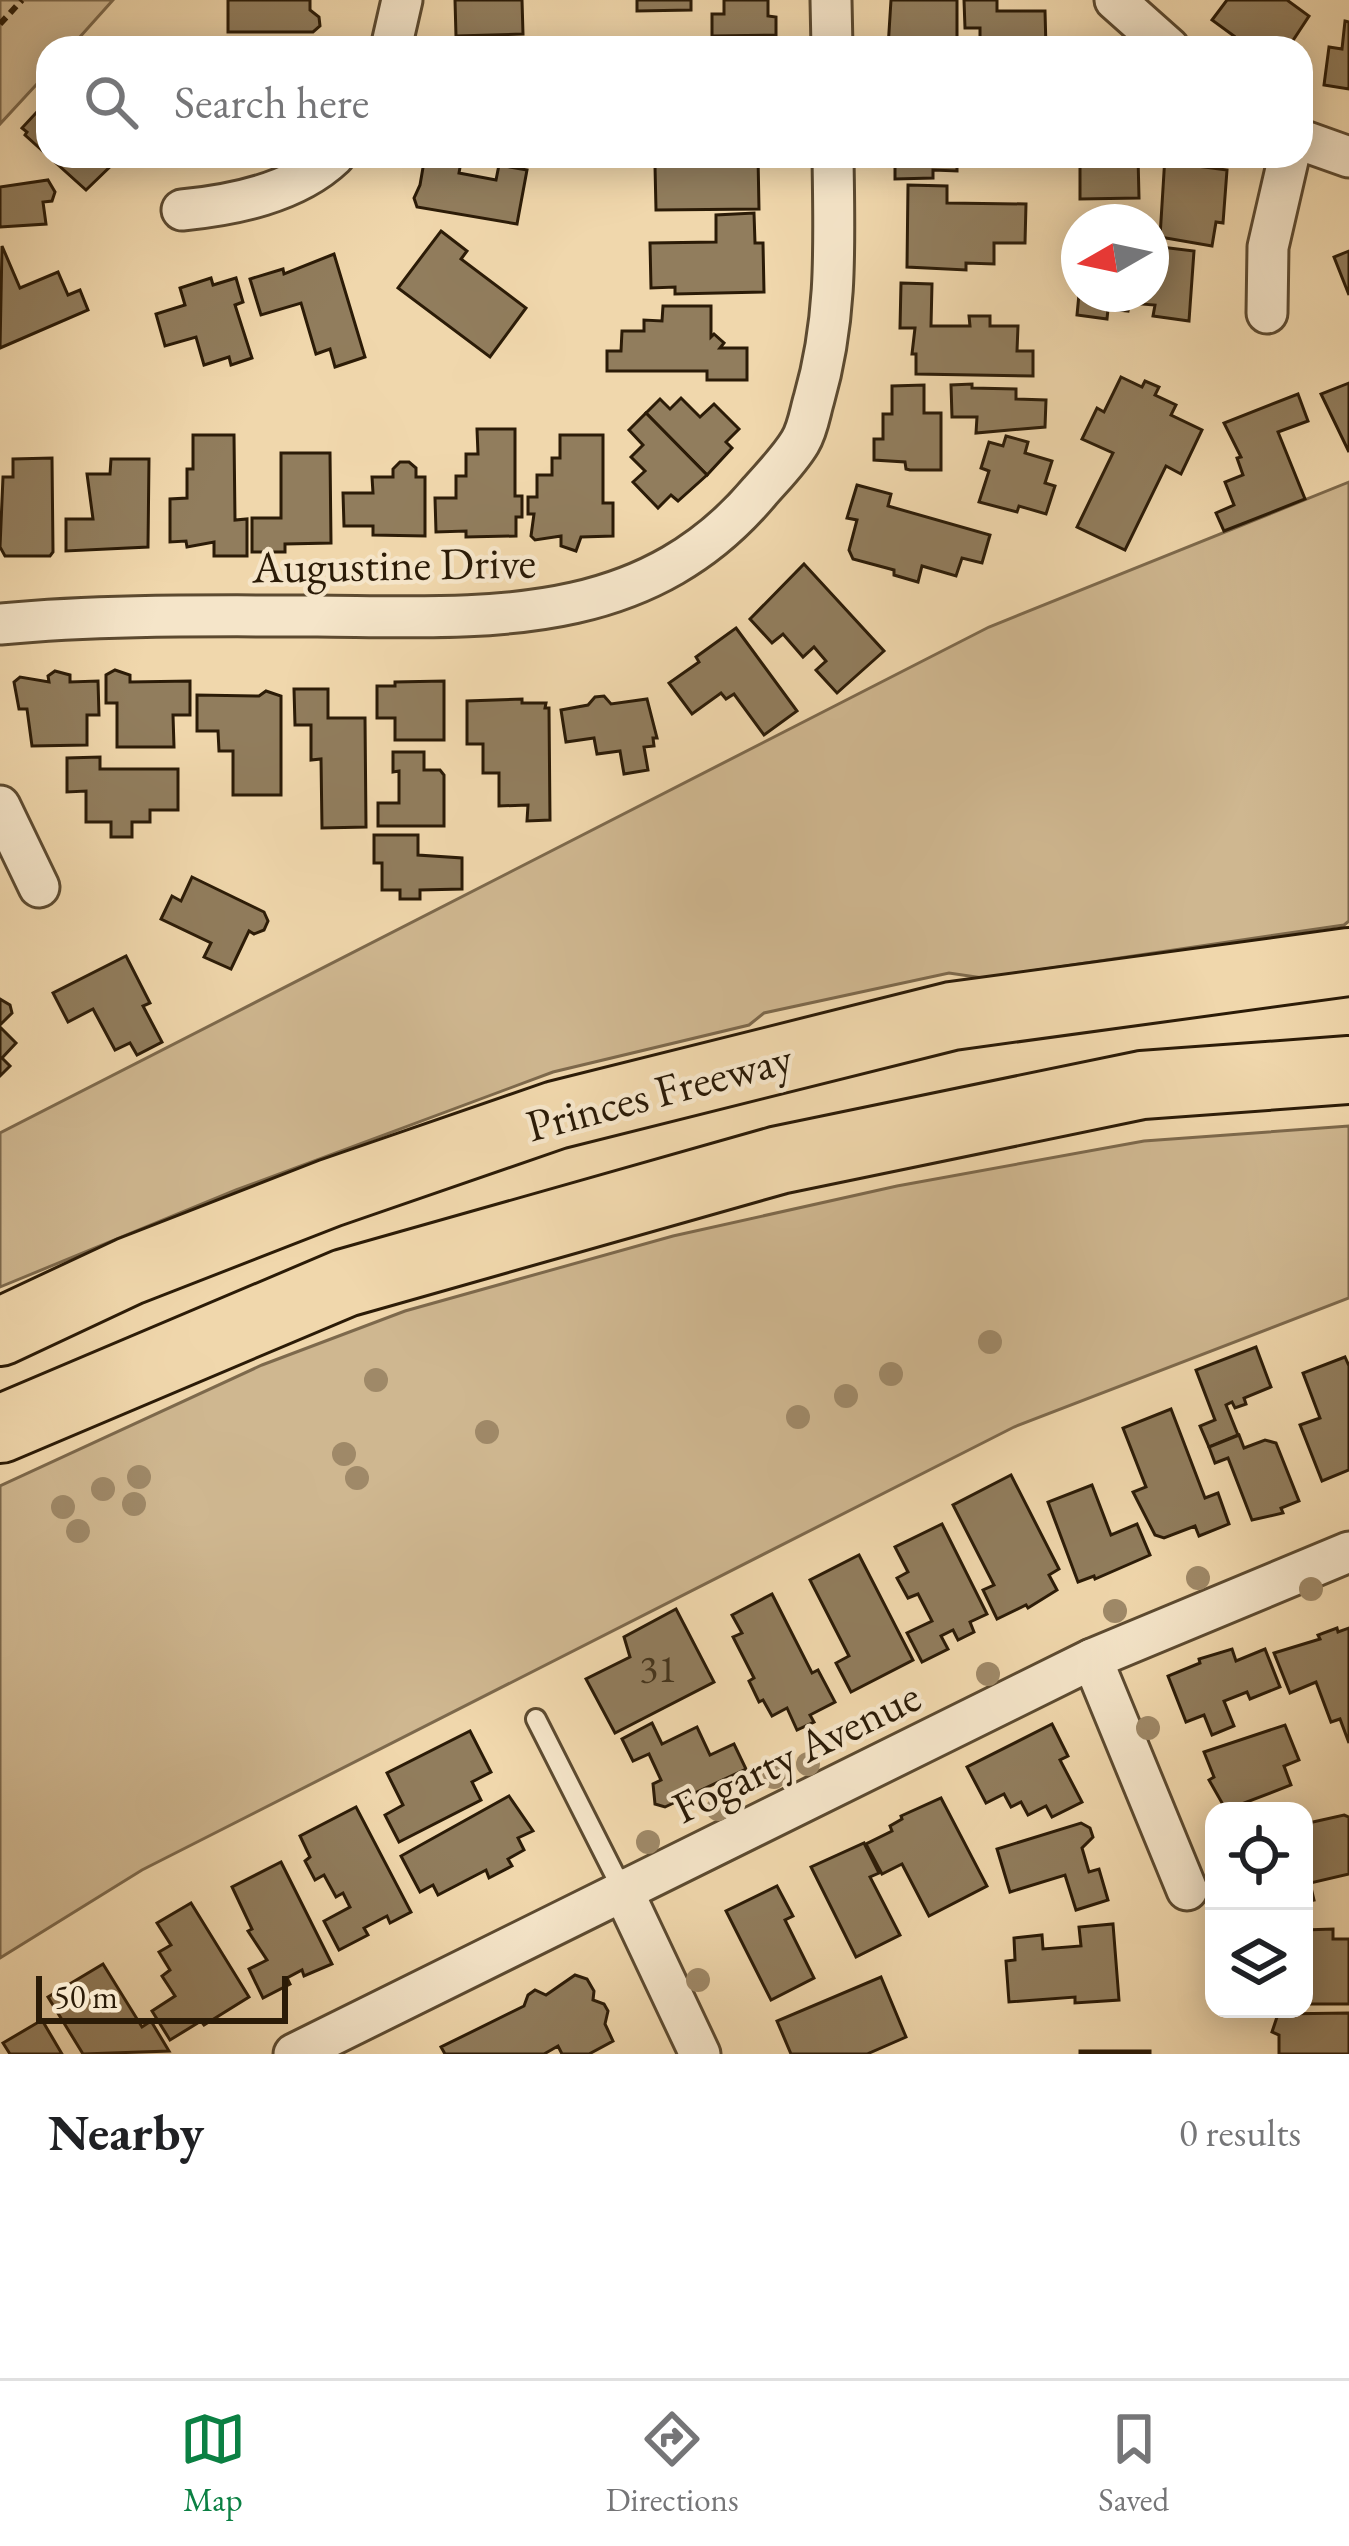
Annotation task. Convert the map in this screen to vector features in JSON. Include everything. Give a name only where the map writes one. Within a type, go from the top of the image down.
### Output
[{"type":"highway","name":"Princes Freeway","points":[[0,1332],[152,1262],[330,1193],[556,1115],[952,1016],[1349,962]]},
{"type":"highway","points":[[0,1430],[345,1283],[779,1160],[1142,1085],[1349,1070]]},
{"type":"street","points":[[394,36],[402,0]]},
{"type":"street","points":[[831,0],[832,36]]},
{"type":"street","points":[[1115,0],[1156,36]]},
{"type":"street","points":[[1313,144],[1349,157]]},
{"type":"street","points":[[182,210],[233,205],[321,168]]},
{"type":"street","name":"Augustine Drive","points":[[0,624],[98,615],[487,617],[557,609],[638,585],[684,561],[732,525],[802,440],[828,352],[834,273],[833,168]]},
{"type":"street","points":[[1267,313],[1268,247],[1286,168]]},
{"type":"street","points":[[0,806],[40,887]]},
{"type":"street","name":"Fogarty Avenue","points":[[294,2054],[1092,1659],[1349,1552]]},
{"type":"street","points":[[1092,1659],[1187,1890]]},
{"type":"street","points":[[622,1889],[700,2054]]},
{"type":"lane","points":[[536,1719],[622,1889]]},
{"type":"path","points":[[0,24],[22,0]]},
{"type":"shaded area","points":[[0,0],[113,0],[81,36],[36,36],[36,85],[0,124]]},
{"type":"shaded area","points":[[1349,482],[1349,921],[1344,925],[983,978],[949,973],[764,1013],[749,1025],[553,1072],[236,1190],[0,1287],[0,1133],[989,627]]},
{"type":"shaded area","points":[[1349,1126],[1349,1298],[1014,1427],[142,1870],[0,1958],[0,1486],[262,1365],[405,1311],[673,1236],[897,1186],[1144,1141]]},
{"type":"building","points":[[228,0],[310,0],[320,26],[313,32],[228,32]]},
{"type":"building","points":[[455,0],[522,0],[523,34],[456,36]]},
{"type":"building","points":[[637,0],[691,0],[691,10],[637,11]]},
{"type":"building","points":[[724,0],[768,0],[768,16],[776,17],[776,35],[712,36],[712,14],[724,14]]},
{"type":"building","points":[[891,0],[957,0],[957,36],[889,36]]},
{"type":"building","points":[[964,0],[997,0],[997,11],[1045,11],[1046,36],[980,36],[980,28],[965,28]]},
{"type":"building","points":[[1227,0],[1287,0],[1309,16],[1296,36],[1234,36],[1212,20]]},
{"type":"building","points":[[1345,21],[1349,22],[1349,89],[1324,85],[1329,47],[1342,49]]},
{"type":"building","points":[[36,113],[36,145],[25,135],[22,128]]},
{"type":"building","points":[[61,168],[109,168],[86,190]]},
{"type":"building","points":[[423,168],[460,168],[459,173],[496,180],[498,168],[527,170],[517,224],[417,207],[414,198]]},
{"type":"building","points":[[655,168],[758,168],[759,209],[656,210]]},
{"type":"building","points":[[895,168],[957,168],[933,170],[933,178],[895,179]]},
{"type":"building","points":[[1080,168],[1138,168],[1139,198],[1080,199]]},
{"type":"building","points":[[1164,168],[1227,170],[1223,223],[1216,222],[1212,246],[1169,239],[1169,204],[1162,204]]},
{"type":"building","points":[[48,180],[55,192],[52,201],[43,202],[46,224],[0,227],[0,187]]},
{"type":"building","points":[[908,185],[947,186],[947,203],[1026,204],[1025,243],[994,243],[994,264],[966,263],[966,270],[907,267]]},
{"type":"building","points":[[754,213],[755,243],[763,243],[764,292],[675,294],[675,287],[651,288],[650,243],[716,242],[716,215]]},
{"type":"building","points":[[441,231],[467,251],[461,259],[526,308],[490,357],[398,288]]},
{"type":"building","points":[[2,246],[20,288],[58,272],[68,295],[80,290],[88,310],[0,348]]},
{"type":"building","points":[[1169,248],[1194,251],[1189,321],[1153,316],[1154,312],[1169,312]]},
{"type":"building","points":[[1349,251],[1349,295],[1334,257]]},
{"type":"building","points":[[334,254],[365,357],[335,367],[330,349],[316,354],[301,303],[261,315],[250,279],[283,269],[284,274]]},
{"type":"building","points":[[211,278],[213,285],[236,278],[243,302],[235,305],[252,358],[231,365],[229,357],[204,365],[196,337],[165,346],[156,314],[185,305],[180,288]]},
{"type":"building","points":[[901,283],[932,284],[931,326],[970,326],[969,316],[990,316],[990,326],[1018,326],[1017,351],[1033,351],[1033,376],[916,374],[915,328],[900,328]]},
{"type":"building","points":[[663,306],[711,306],[711,337],[714,334],[724,343],[720,348],[747,348],[747,380],[707,380],[707,371],[607,371],[607,351],[621,351],[622,331],[644,331],[644,320],[662,321]]},
{"type":"building","points":[[1077,312],[1108,312],[1107,319]]},
{"type":"building","points":[[1121,377],[1142,387],[1145,381],[1159,387],[1155,395],[1176,405],[1171,415],[1202,430],[1181,474],[1166,466],[1125,550],[1077,527],[1113,453],[1082,439],[1097,408],[1104,412]]},
{"type":"building","points":[[1349,383],[1349,452],[1321,394]]},
{"type":"building","points":[[972,384],[972,388],[1016,389],[1016,399],[1046,400],[1045,427],[976,433],[977,417],[952,417],[951,385]]},
{"type":"building","points":[[924,385],[924,413],[941,413],[941,470],[910,470],[905,462],[874,460],[874,439],[883,439],[883,414],[892,414],[892,386]]},
{"type":"building","points":[[1298,394],[1308,421],[1278,432],[1305,499],[1224,531],[1216,513],[1234,505],[1225,482],[1243,475],[1237,458],[1241,457],[1224,423]]},
{"type":"building","points":[[681,398],[700,417],[714,404],[739,429],[726,442],[732,448],[707,475],[646,413],[660,399],[670,409]]},
{"type":"building","points":[[646,413],[707,475],[678,501],[671,495],[658,508],[633,482],[645,471],[631,457],[643,445],[629,430]]},
{"type":"building","points":[[477,429],[515,429],[515,496],[522,496],[516,536],[436,532],[435,498],[456,498],[456,476],[466,476],[466,454],[478,454]]},
{"type":"building","points":[[193,435],[234,435],[235,520],[247,519],[247,556],[214,556],[214,542],[187,547],[186,541],[170,542],[170,499],[187,498]]},
{"type":"building","points":[[560,435],[603,435],[603,503],[613,503],[613,536],[581,537],[576,551],[561,546],[561,536],[535,540],[531,536],[534,514],[528,514],[528,497],[537,497],[537,475],[552,475],[552,458],[560,458]]},
{"type":"building","points":[[1006,436],[1028,442],[1025,453],[1052,461],[1045,483],[1055,486],[1046,514],[979,502],[989,471],[981,468],[989,442],[1003,446]]},
{"type":"building","points":[[281,453],[330,453],[331,543],[285,544],[285,552],[252,552],[252,518],[281,518]]},
{"type":"building","points":[[52,458],[53,552],[50,556],[5,556],[0,547],[3,477],[13,477],[13,459]]},
{"type":"building","points":[[111,459],[149,459],[148,547],[66,551],[66,519],[93,519],[87,474],[110,474]]},
{"type":"building","points":[[400,462],[416,468],[416,477],[425,477],[425,536],[373,535],[373,526],[344,526],[343,493],[373,493],[372,477],[393,477]]},
{"type":"building","points":[[857,485],[891,494],[888,506],[990,535],[982,563],[962,558],[956,576],[922,566],[918,582],[853,559],[849,550],[857,520],[847,518]]},
{"type":"building","points":[[804,564],[884,651],[837,693],[816,670],[826,661],[814,647],[803,657],[783,634],[772,643],[750,619]]},
{"type":"building","points":[[736,628],[797,711],[764,735],[734,694],[726,699],[721,693],[692,714],[669,683]]},
{"type":"building","points":[[115,670],[130,675],[130,682],[190,681],[190,715],[173,715],[174,747],[117,747],[117,703],[106,703],[106,675]]},
{"type":"building","points":[[55,671],[70,675],[70,682],[98,681],[99,715],[87,715],[87,745],[32,746],[27,709],[19,709],[14,682],[20,677],[49,682],[48,676]]},
{"type":"building","points":[[444,681],[444,740],[395,740],[395,718],[377,718],[377,686]]},
{"type":"building","points":[[294,689],[328,689],[328,718],[365,718],[366,827],[322,828],[321,759],[311,760],[311,725],[295,725]]},
{"type":"building","points":[[266,691],[281,696],[281,795],[233,795],[233,751],[219,751],[218,731],[197,731],[197,695],[259,696]]},
{"type":"building","points":[[604,696],[611,704],[647,699],[657,738],[653,738],[654,746],[644,747],[648,770],[624,774],[620,751],[597,754],[594,738],[566,742],[561,710],[588,705]]},
{"type":"building","points":[[522,699],[522,703],[546,703],[549,708],[550,820],[527,821],[528,805],[499,806],[499,773],[483,773],[483,744],[467,744],[467,701]]},
{"type":"building","points":[[393,752],[424,752],[424,770],[440,770],[444,775],[444,826],[378,826],[378,803],[399,803],[399,771],[393,772]]},
{"type":"building","points":[[100,757],[100,769],[178,769],[178,810],[150,810],[150,822],[132,822],[132,837],[111,837],[111,822],[86,822],[86,791],[67,792],[67,758]]},
{"type":"building","points":[[374,835],[418,835],[418,855],[462,858],[462,889],[420,890],[420,899],[400,899],[400,890],[382,890],[382,863],[374,863]]},
{"type":"building","points":[[192,877],[264,912],[268,921],[264,930],[249,931],[231,969],[204,957],[211,943],[161,919],[172,896],[181,901]]},
{"type":"building","points":[[126,956],[150,1003],[143,1006],[162,1042],[137,1055],[130,1043],[115,1050],[93,1009],[68,1022],[53,993]]},
{"type":"building","points":[[0,999],[10,1005],[12,1013],[0,1025]]},
{"type":"building","points":[[0,1027],[16,1043],[2,1058],[10,1066],[0,1076]]},
{"type":"building","points":[[1256,1347],[1271,1387],[1244,1398],[1246,1404],[1226,1405],[1238,1435],[1209,1447],[1200,1426],[1215,1420],[1196,1370]]},
{"type":"building","points":[[1345,1357],[1349,1366],[1349,1470],[1322,1481],[1300,1425],[1320,1418],[1303,1373]]},
{"type":"building","points":[[1171,1409],[1205,1498],[1218,1493],[1229,1524],[1199,1536],[1195,1526],[1164,1538],[1155,1535],[1133,1492],[1146,1487],[1123,1428]]},
{"type":"building","points":[[1239,1435],[1244,1448],[1265,1440],[1276,1443],[1299,1501],[1281,1508],[1283,1513],[1252,1520],[1228,1458],[1215,1463],[1209,1447]]},
{"type":"building","points":[[1011,1475],[1059,1569],[1049,1575],[1057,1590],[997,1619],[983,1590],[994,1585],[953,1505]]},
{"type":"building","points":[[1092,1485],[1111,1535],[1137,1524],[1150,1555],[1078,1582],[1048,1502]]},
{"type":"building","points":[[942,1524],[987,1614],[970,1622],[974,1632],[958,1640],[953,1630],[941,1636],[948,1649],[922,1662],[907,1633],[932,1621],[918,1594],[908,1598],[897,1578],[908,1572],[895,1547]]},
{"type":"building","points":[[859,1555],[913,1660],[851,1692],[836,1663],[849,1656],[810,1580]]},
{"type":"building","points":[[772,1594],[812,1673],[818,1670],[835,1702],[810,1715],[814,1722],[797,1730],[787,1708],[772,1716],[763,1700],[759,1702],[749,1681],[754,1678],[733,1637],[742,1633],[732,1615]]},
{"type":"building","points":[[676,1609],[714,1682],[615,1733],[586,1679],[630,1657],[624,1637]]},
{"type":"building","points":[[1337,1628],[1338,1632],[1349,1628],[1349,1743],[1340,1719],[1331,1722],[1316,1682],[1290,1693],[1274,1653],[1320,1639],[1318,1635]]},
{"type":"building","points":[[1232,1649],[1236,1661],[1265,1649],[1280,1687],[1250,1699],[1247,1692],[1224,1701],[1234,1726],[1212,1735],[1204,1715],[1186,1722],[1168,1676],[1200,1663],[1199,1659]]},
{"type":"building","points":[[652,1723],[662,1744],[697,1727],[710,1755],[734,1744],[746,1769],[665,1807],[655,1804],[653,1784],[661,1780],[649,1754],[633,1761],[622,1739]]},
{"type":"building","points":[[1052,1724],[1068,1756],[1060,1760],[1082,1802],[1052,1817],[1046,1806],[1028,1815],[1021,1802],[1011,1807],[1004,1794],[986,1803],[967,1767]]},
{"type":"building","points":[[1285,1725],[1299,1760],[1284,1766],[1291,1785],[1247,1802],[1221,1802],[1209,1780],[1214,1777],[1204,1752]]},
{"type":"building","points":[[470,1731],[491,1772],[472,1782],[481,1800],[399,1842],[385,1815],[403,1805],[387,1773]]},
{"type":"building","points":[[509,1796],[533,1831],[518,1838],[524,1850],[508,1859],[512,1866],[489,1878],[486,1870],[438,1895],[433,1885],[420,1892],[401,1856]]},
{"type":"building","points":[[941,1798],[987,1886],[929,1916],[902,1864],[882,1874],[866,1844],[892,1831],[890,1826],[901,1816]]},
{"type":"building","points":[[356,1807],[411,1912],[390,1923],[387,1916],[364,1928],[368,1935],[339,1950],[324,1921],[350,1907],[343,1893],[336,1897],[324,1875],[315,1880],[300,1836]]},
{"type":"building","points":[[1349,1817],[1349,1874],[1313,1882],[1313,1822]]},
{"type":"building","points":[[1081,1823],[1093,1837],[1082,1848],[1089,1872],[1099,1869],[1108,1900],[1076,1910],[1065,1875],[1010,1892],[997,1849]]},
{"type":"building","points":[[864,1843],[879,1873],[870,1877],[900,1935],[856,1957],[811,1867]]},
{"type":"building","points":[[281,1862],[332,1964],[304,1976],[302,1970],[287,1978],[290,1984],[263,1998],[249,1969],[267,1960],[248,1931],[252,1929],[232,1887]]},
{"type":"building","points":[[777,1886],[793,1916],[785,1920],[814,1978],[771,2000],[726,1911]]},
{"type":"building","points":[[191,1903],[249,1997],[170,2040],[152,2011],[175,1996],[162,1976],[170,1970],[159,1952],[171,1945],[157,1923]]},
{"type":"building","points":[[1113,1924],[1119,2000],[1075,2003],[1075,1997],[1009,2002],[1006,1961],[1015,1960],[1014,1938],[1042,1935],[1043,1949],[1081,1946],[1079,1927]]},
{"type":"building","points":[[1333,1929],[1333,1939],[1349,1939],[1349,2004],[1313,2004],[1313,1930]]},
{"type":"building","points":[[103,1964],[142,2027],[151,2021],[169,2051],[83,2054],[48,1997]]},
{"type":"building","points":[[575,1975],[587,1979],[593,2000],[604,2004],[608,2011],[605,2024],[613,2041],[589,2054],[562,2054],[558,2046],[544,2054],[445,2054],[441,2047],[524,2006],[535,1990],[546,1995]]},
{"type":"building","points":[[881,1977],[906,2037],[867,2054],[791,2054],[777,2021]]},
{"type":"building","points":[[1349,2013],[1349,2054],[1279,2054],[1279,2035],[1272,2032],[1277,2018],[1313,2018],[1313,2014]]},
{"type":"building","points":[[42,2020],[62,2054],[10,2054],[3,2043]]},
{"type":"building","points":[[1150,2051],[1150,2054],[1080,2054]]}]
